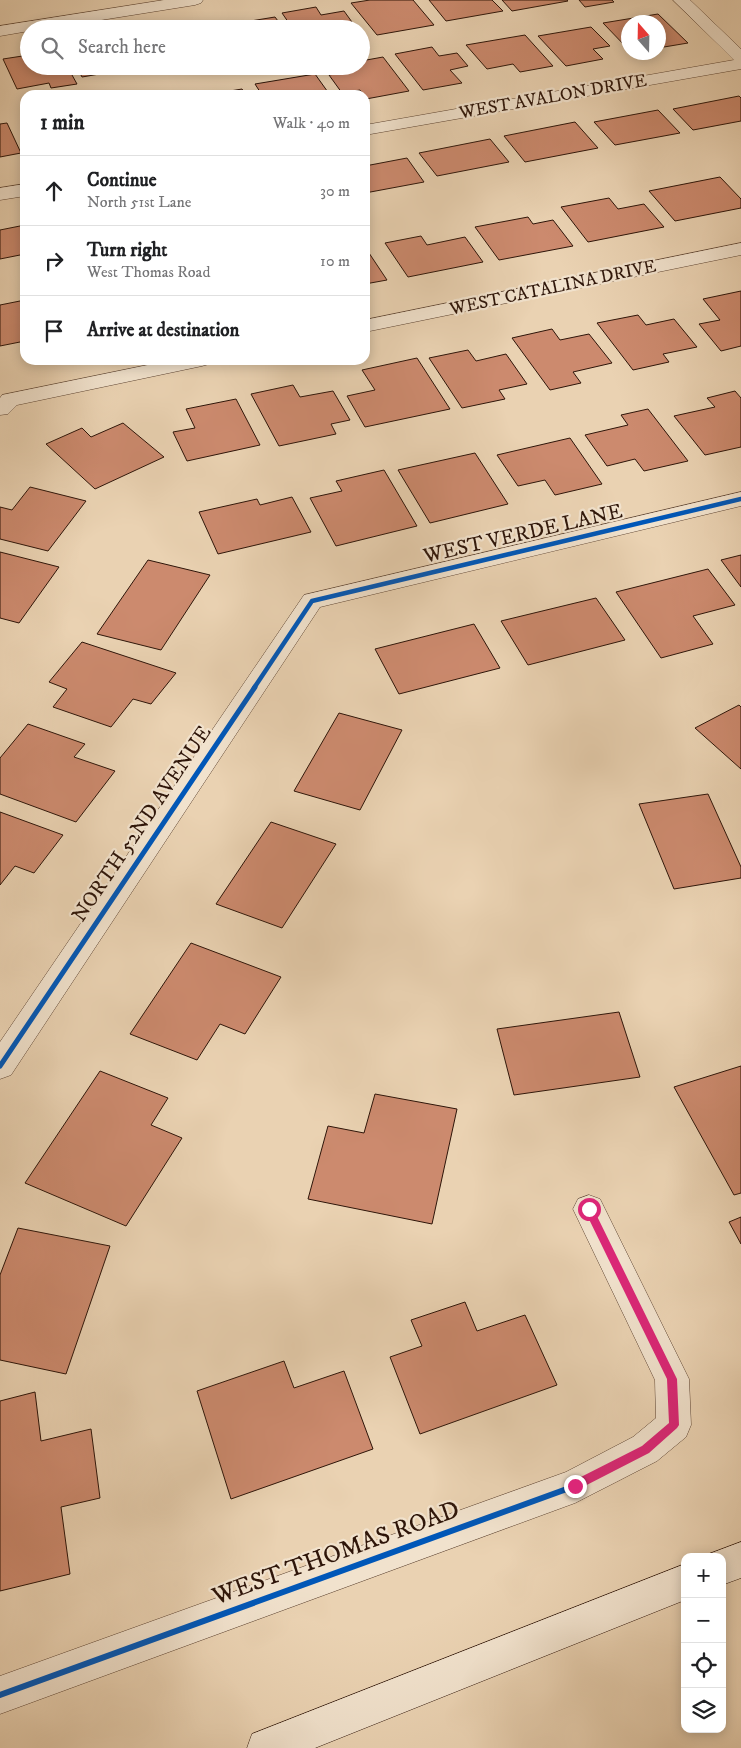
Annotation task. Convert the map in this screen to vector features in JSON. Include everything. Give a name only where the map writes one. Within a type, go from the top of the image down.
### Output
[{"type":"street","points":[[69,20],[194,0]]},
{"type":"street","points":[[680,0],[741,58]]},
{"type":"street","points":[[0,31],[20,28]]},
{"type":"street","name":"WEST AVALON DRIVE","points":[[370,129],[741,64]]},
{"type":"street","points":[[0,194],[20,191]]},
{"type":"street","name":"WEST CATALINA DRIVE","points":[[370,325],[741,249]]},
{"type":"street","points":[[5,404],[180,365]]},
{"type":"street","name":"WEST VERDE LANE","points":[[312,601],[741,500]]},
{"type":"street","name":"NORTH 52ND AVENUE","points":[[0,1066],[312,601]]},
{"type":"street","name":"WEST THOMAS ROAD","points":[[0,1695],[575,1486],[645,1449],[674,1425],[672,1379],[589,1209]]},
{"type":"street","points":[[726,1566],[741,1560]]},
{"type":"street","points":[[266,1748],[681,1584]]},
{"type":"building","points":[[370,0],[413,0],[434,25],[377,35],[370,26],[370,20],[365,20],[351,3]]},
{"type":"building","points":[[429,0],[492,0],[503,11],[446,21]]},
{"type":"building","points":[[502,0],[567,0],[568,1],[512,11]]},
{"type":"building","points":[[579,0],[612,0],[614,2],[585,7]]},
{"type":"building","points":[[316,7],[321,15],[344,11],[350,20],[287,20],[282,13]]},
{"type":"building","points":[[275,17],[277,20],[257,20]]},
{"type":"building","points":[[621,20],[621,42],[603,23]]},
{"type":"building","points":[[666,22],[688,43],[666,47]]},
{"type":"building","points":[[591,27],[610,46],[593,49],[603,59],[566,66],[538,36]]},
{"type":"building","points":[[525,35],[553,66],[520,72],[513,64],[487,69],[466,45]]},
{"type":"building","points":[[432,47],[439,56],[457,53],[468,66],[450,70],[462,83],[423,90],[395,54]]},
{"type":"building","points":[[20,56],[20,75],[72,75],[77,84],[51,88],[49,83],[17,89],[3,59]]},
{"type":"building","points":[[383,57],[409,91],[370,98],[370,90],[340,90],[329,75],[370,75],[370,59]]},
{"type":"building","points":[[316,75],[326,90],[259,90],[255,84]]},
{"type":"building","points":[[739,96],[741,98],[741,121],[693,130],[673,109]]},
{"type":"building","points":[[658,110],[680,133],[615,145],[594,122]]},
{"type":"building","points":[[575,122],[598,148],[525,162],[504,136]]},
{"type":"building","points":[[7,123],[20,153],[0,157],[0,124]]},
{"type":"building","points":[[490,139],[509,162],[437,176],[419,153]]},
{"type":"building","points":[[407,158],[424,182],[370,192],[370,165]]},
{"type":"building","points":[[720,177],[741,199],[741,208],[675,221],[649,191]]},
{"type":"building","points":[[609,198],[618,209],[644,204],[664,227],[588,242],[561,207]]},
{"type":"building","points":[[528,217],[533,224],[553,220],[573,246],[499,260],[475,227]]},
{"type":"building","points":[[20,226],[20,255],[0,259],[0,230]]},
{"type":"building","points":[[421,236],[427,245],[465,237],[483,262],[408,277],[385,243]]},
{"type":"building","points":[[370,254],[387,280],[370,283]]},
{"type":"building","points":[[741,291],[741,346],[721,351],[699,324],[720,320],[703,299]]},
{"type":"building","points":[[20,301],[20,342],[0,346],[0,305]]},
{"type":"building","points":[[638,315],[646,325],[674,319],[697,347],[663,354],[669,362],[633,370],[597,323]]},
{"type":"building","points":[[552,329],[560,340],[589,334],[612,363],[573,372],[581,383],[550,390],[512,338]]},
{"type":"building","points":[[468,350],[476,361],[506,354],[527,384],[499,390],[505,399],[462,408],[429,358]]},
{"type":"building","points":[[417,358],[450,409],[365,427],[347,396],[375,390],[362,370]]},
{"type":"building","points":[[293,385],[300,397],[333,391],[350,420],[331,424],[336,434],[279,446],[251,394]]},
{"type":"building","points":[[735,391],[741,398],[741,447],[705,455],[674,416],[715,407],[707,398]]},
{"type":"building","points":[[236,399],[260,445],[187,461],[173,432],[195,428],[186,409]]},
{"type":"building","points":[[648,409],[688,461],[644,471],[635,459],[607,466],[585,435],[628,425],[621,415]]},
{"type":"building","points":[[123,423],[164,457],[95,489],[46,444],[82,428],[91,437]]},
{"type":"building","points":[[570,438],[602,484],[555,495],[545,480],[518,486],[497,455]]},
{"type":"building","points":[[475,453],[508,504],[430,523],[398,470]]},
{"type":"building","points":[[384,470],[417,526],[336,546],[310,498],[342,491],[336,481]]},
{"type":"building","points":[[30,487],[86,501],[48,551],[0,539],[0,507],[12,510]]},
{"type":"building","points":[[292,497],[311,532],[218,554],[199,512],[257,499],[260,505]]},
{"type":"building","points":[[0,552],[59,567],[19,623],[0,618]]},
{"type":"building","points":[[741,555],[741,587],[721,560]]},
{"type":"building","points":[[148,560],[210,575],[161,650],[97,634]]},
{"type":"building","points":[[708,569],[735,605],[693,616],[713,644],[661,658],[616,592]]},
{"type":"building","points":[[596,598],[625,640],[528,665],[501,621]]},
{"type":"building","points":[[474,624],[500,668],[399,694],[375,649]]},
{"type":"building","points":[[82,642],[176,673],[151,704],[133,699],[111,727],[53,707],[67,689],[49,682]]},
{"type":"building","points":[[739,705],[741,707],[741,769],[695,728]]},
{"type":"building","points":[[339,713],[402,730],[360,810],[294,791]]},
{"type":"building","points":[[28,724],[85,744],[74,757],[115,771],[76,822],[0,794],[0,758]]},
{"type":"building","points":[[708,794],[741,867],[741,878],[674,889],[639,804]]},
{"type":"building","points":[[0,812],[63,835],[34,873],[15,866],[0,885]]},
{"type":"building","points":[[271,822],[336,844],[282,928],[216,904]]},
{"type":"building","points":[[191,943],[281,977],[245,1034],[220,1024],[197,1060],[130,1034]]},
{"type":"building","points":[[619,1012],[640,1077],[514,1095],[497,1029]]},
{"type":"building","points":[[741,1066],[741,1193],[734,1195],[674,1087]]},
{"type":"building","points":[[100,1071],[168,1098],[151,1125],[182,1138],[126,1226],[25,1183]]},
{"type":"building","points":[[375,1094],[457,1109],[432,1224],[308,1199],[328,1126],[364,1133]]},
{"type":"building","points":[[741,1217],[741,1244],[729,1222]]},
{"type":"building","points":[[18,1228],[110,1246],[66,1374],[0,1360],[0,1275]]},
{"type":"building","points":[[465,1302],[477,1331],[525,1315],[557,1385],[420,1434],[390,1357],[422,1346],[411,1320]]},
{"type":"building","points":[[284,1361],[294,1388],[344,1371],[373,1449],[231,1499],[197,1391]]},
{"type":"building","points":[[35,1392],[41,1441],[91,1429],[100,1498],[61,1507],[70,1574],[0,1591],[0,1401]]},
{"type":"cycle path","points":[[0,1066],[312,601],[741,499]]},
{"type":"cycle path","points":[[0,1695],[575,1486],[645,1449],[674,1425],[672,1379],[589,1209]]},
{"type":"route","points":[[575,1486],[645,1449],[674,1425],[672,1379],[589,1209]]}]
